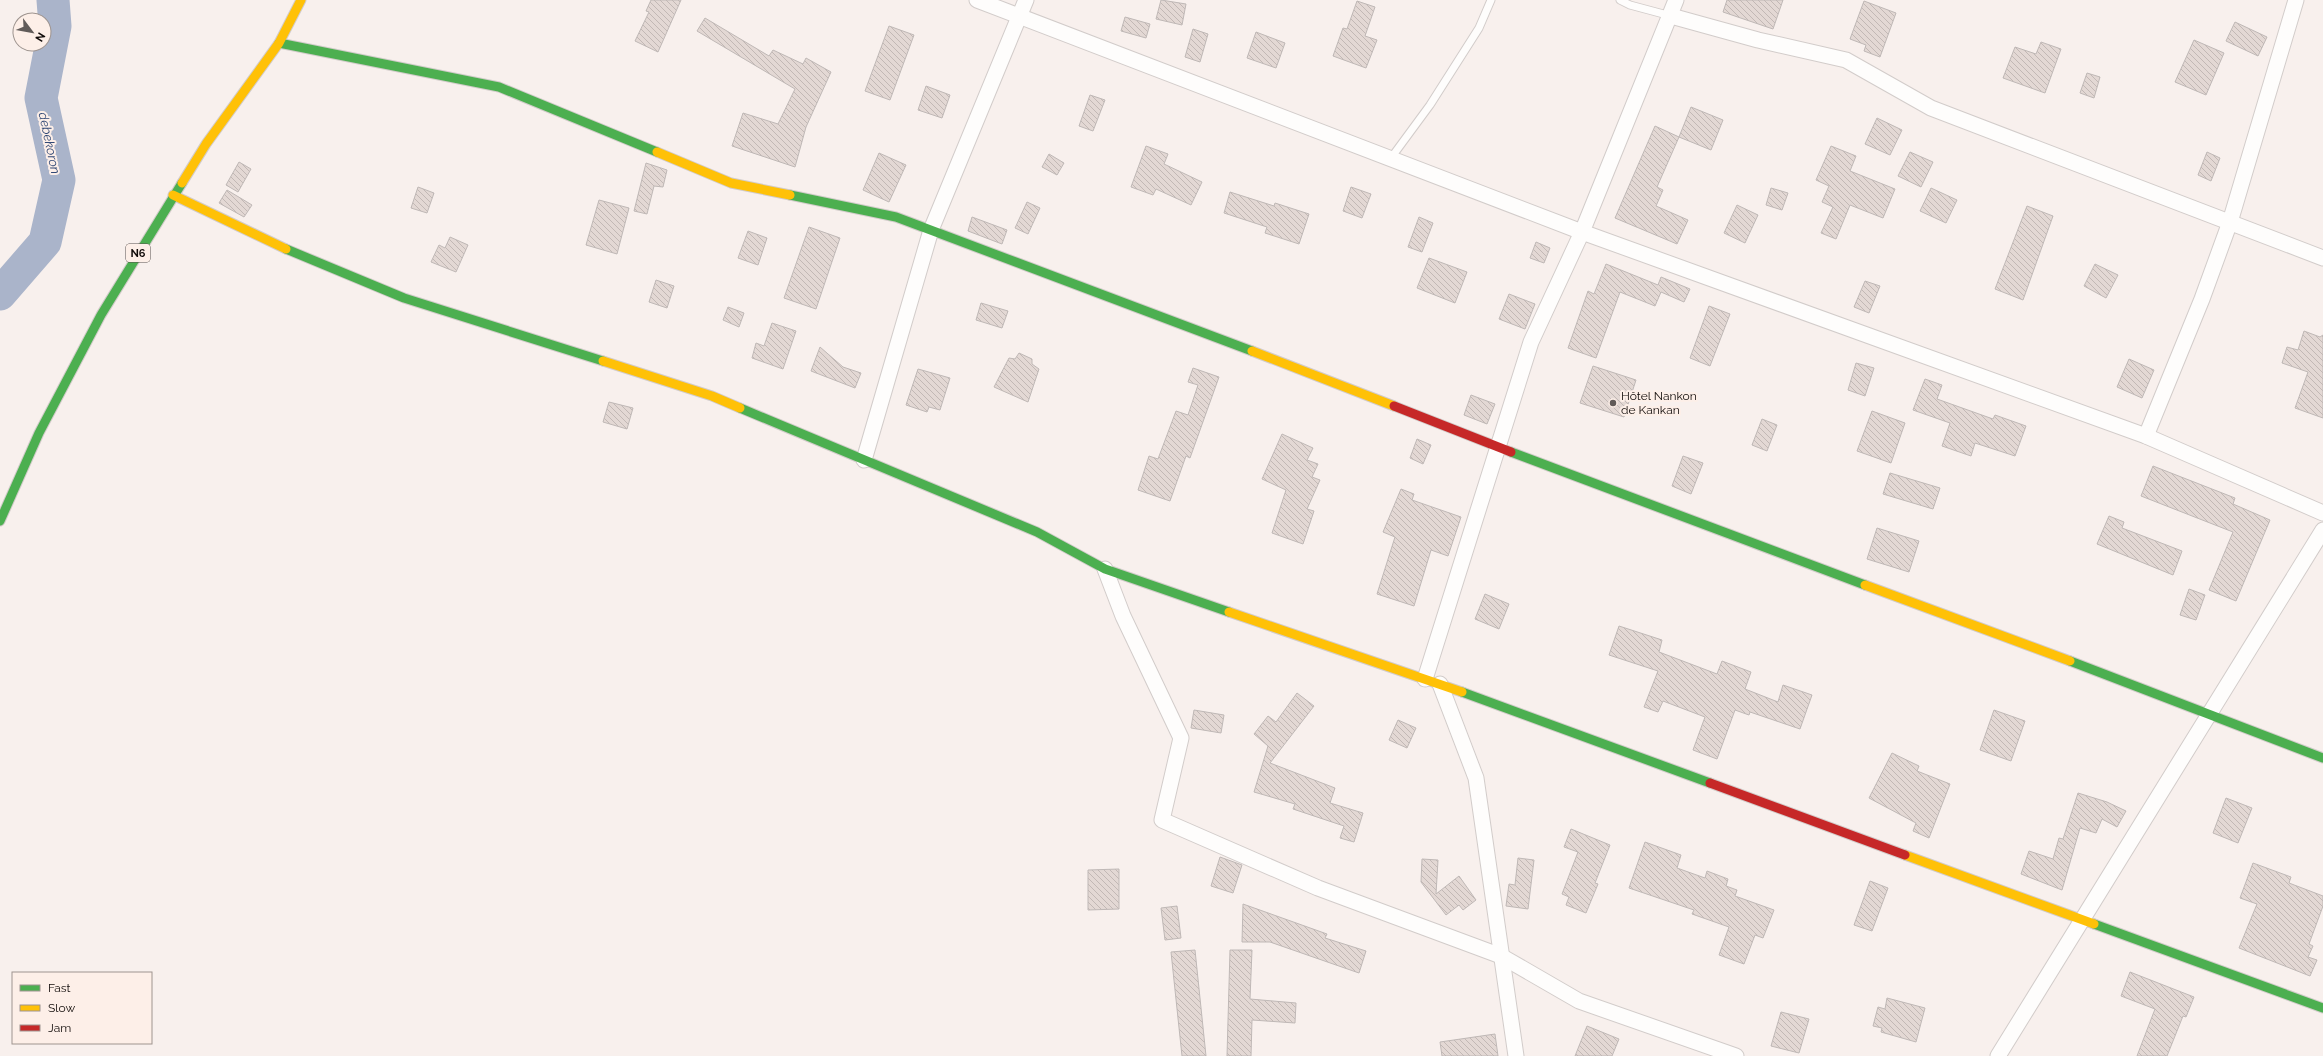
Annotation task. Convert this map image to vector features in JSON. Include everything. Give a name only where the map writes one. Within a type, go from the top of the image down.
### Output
[{"type":"main road","name":"N6","points":[[0,521],[38,433],[101,315],[173,195],[206,144],[279,43],[301,0]]},
{"type":"main road","points":[[279,43],[499,87],[731,183],[896,217],[1344,386],[1498,447],[2210,714],[2323,758]]},
{"type":"main road","points":[[173,195],[262,239],[404,298],[712,396],[1037,532],[1105,569],[1440,684],[2323,1008]]},
{"type":"street","points":[[977,0],[1582,232],[2146,436],[2323,513]]},
{"type":"street","points":[[864,460],[931,230],[1026,0]]},
{"type":"street","points":[[1424,679],[1531,342],[1582,232],[1671,16],[1676,0]]},
{"type":"street","points":[[2146,436],[2202,299],[2230,222],[2296,0]]},
{"type":"street","points":[[1671,16],[1758,40],[1846,60],[1931,108],[2323,258]]},
{"type":"street","points":[[1998,1056],[2323,530]]},
{"type":"street","points":[[1105,569],[1123,616],[1181,738],[1162,820],[1318,888],[1501,956],[1579,1001],[1736,1056]]},
{"type":"street","points":[[1440,684],[1476,778],[1516,1056]]},
{"type":"lane","points":[[1391,158],[1438,92],[1479,28],[1492,0]]},
{"type":"lane","points":[[1620,0],[1630,5],[1671,16]]},
{"type":"building","points":[[651,0],[681,0],[658,52],[635,41],[649,12],[646,11]]},
{"type":"building","points":[[1161,0],[1186,4],[1182,25],[1156,19]]},
{"type":"building","points":[[1727,0],[1783,0],[1773,29],[1723,12]]},
{"type":"building","points":[[1357,1],[1375,7],[1365,36],[1377,40],[1366,68],[1333,56],[1343,28],[1347,29]]},
{"type":"building","points":[[1864,1],[1896,13],[1880,57],[1864,51],[1866,45],[1850,39]]},
{"type":"building","points":[[1125,17],[1150,24],[1146,38],[1121,31]]},
{"type":"building","points":[[705,18],[769,56],[773,50],[803,64],[806,58],[831,72],[806,127],[795,167],[732,146],[743,113],[778,124],[795,89],[697,31]]},
{"type":"building","points":[[2235,22],[2267,37],[2258,56],[2226,41]]},
{"type":"building","points":[[889,26],[914,35],[890,100],[865,91]]},
{"type":"building","points":[[1193,29],[1208,34],[1200,62],[1185,57]]},
{"type":"building","points":[[1256,32],[1285,43],[1276,68],[1247,58]]},
{"type":"building","points":[[2194,40],[2224,53],[2206,95],[2175,82]]},
{"type":"building","points":[[2041,42],[2061,49],[2045,93],[2003,78],[2015,47],[2036,54]]},
{"type":"building","points":[[2087,73],[2100,77],[2094,98],[2080,93]]},
{"type":"building","points":[[926,86],[950,95],[942,118],[918,110]]},
{"type":"building","points":[[1090,95],[1105,100],[1093,131],[1079,126]]},
{"type":"building","points":[[1691,107],[1723,120],[1711,150],[1679,137]]},
{"type":"building","points":[[1877,118],[1902,130],[1890,155],[1865,144]]},
{"type":"building","points":[[1655,126],[1679,137],[1657,187],[1663,190],[1656,206],[1688,220],[1677,244],[1615,218]]},
{"type":"building","points":[[1146,146],[1168,154],[1164,164],[1202,182],[1191,205],[1156,189],[1153,195],[1131,187]]},
{"type":"building","points":[[1831,146],[1856,156],[1850,171],[1895,189],[1883,218],[1850,205],[1836,239],[1821,233],[1833,207],[1822,202],[1829,186],[1816,180]]},
{"type":"building","points":[[1910,152],[1933,162],[1921,187],[1898,176]]},
{"type":"building","points":[[2207,152],[2220,158],[2211,181],[2198,175]]},
{"type":"building","points":[[879,153],[906,165],[889,202],[863,190]]},
{"type":"building","points":[[1049,154],[1064,163],[1057,175],[1042,167]]},
{"type":"building","points":[[239,162],[251,169],[238,192],[226,185]]},
{"type":"building","points":[[646,163],[667,170],[663,187],[654,186],[647,214],[634,211]]},
{"type":"building","points":[[418,187],[434,193],[427,213],[411,208]]},
{"type":"building","points":[[1351,187],[1371,194],[1362,218],[1343,211]]},
{"type":"building","points":[[1771,188],[1788,193],[1782,210],[1766,205]]},
{"type":"building","points":[[1931,188],[1957,200],[1946,223],[1920,211]]},
{"type":"building","points":[[227,190],[252,205],[244,217],[219,203]]},
{"type":"building","points":[[1230,192],[1274,206],[1275,203],[1309,214],[1299,244],[1265,233],[1267,227],[1224,213]]},
{"type":"building","points":[[599,200],[629,208],[617,254],[586,245]]},
{"type":"building","points":[[1027,202],[1040,208],[1028,234],[1015,228]]},
{"type":"building","points":[[1737,205],[1758,215],[1745,243],[1724,233]]},
{"type":"building","points":[[2027,206],[2053,216],[2023,300],[1995,289]]},
{"type":"building","points":[[972,217],[1007,230],[1002,244],[968,231]]},
{"type":"building","points":[[1419,217],[1433,223],[1422,252],[1408,247]]},
{"type":"building","points":[[809,227],[840,238],[816,309],[784,298]]},
{"type":"building","points":[[748,231],[767,238],[758,265],[738,258]]},
{"type":"building","points":[[450,237],[468,245],[456,272],[431,262],[439,245],[445,248]]},
{"type":"building","points":[[1536,242],[1550,248],[1544,263],[1530,258]]},
{"type":"building","points":[[1429,258],[1467,272],[1455,303],[1417,288]]},
{"type":"building","points":[[1606,264],[1658,285],[1661,277],[1690,289],[1684,302],[1661,292],[1655,306],[1620,292],[1596,358],[1568,348],[1588,291],[1594,294]]},
{"type":"building","points":[[2095,264],[2118,275],[2106,298],[2084,286]]},
{"type":"building","points":[[656,280],[674,286],[667,308],[649,302]]},
{"type":"building","points":[[1865,281],[1880,286],[1869,313],[1854,307]]},
{"type":"building","points":[[1509,294],[1535,304],[1525,329],[1499,319]]},
{"type":"building","points":[[981,303],[1008,311],[1002,328],[976,320]]},
{"type":"building","points":[[1709,306],[1730,314],[1710,366],[1690,358]]},
{"type":"building","points":[[728,307],[744,313],[739,327],[723,320]]},
{"type":"building","points":[[772,323],[796,331],[783,369],[752,358],[756,343],[764,346]]},
{"type":"building","points":[[2304,331],[2320,337],[2323,335],[2323,418],[2295,408],[2308,372],[2282,363],[2287,347],[2298,350]]},
{"type":"building","points":[[820,347],[843,367],[861,373],[855,388],[811,371]]},
{"type":"building","points":[[1019,353],[1032,359],[1032,364],[1039,369],[1028,402],[994,387],[1009,358],[1015,359]]},
{"type":"building","points":[[2129,359],[2154,370],[2142,398],[2117,387]]},
{"type":"building","points":[[1856,363],[1874,368],[1865,396],[1848,390]]},
{"type":"building","points":[[1593,366],[1636,380],[1624,417],[1580,403]]},
{"type":"building","points":[[1193,368],[1219,377],[1190,458],[1186,456],[1170,501],[1138,490],[1149,456],[1158,459],[1176,411],[1188,415],[1198,385],[1188,382]]},
{"type":"building","points":[[918,369],[950,378],[940,410],[929,407],[927,412],[906,405]]},
{"type":"building","points":[[1925,379],[1942,385],[1937,399],[1993,419],[1995,415],[2026,426],[2015,456],[1975,443],[1971,456],[1942,446],[1950,423],[1913,410]]},
{"type":"building","points":[[1471,395],[1495,404],[1487,424],[1464,415]]},
{"type":"building","points":[[609,402],[633,408],[627,429],[603,422]]},
{"type":"building","points":[[1872,411],[1905,423],[1891,463],[1857,451]]},
{"type":"building","points":[[1762,419],[1777,425],[1767,451],[1752,445]]},
{"type":"building","points":[[1282,434],[1313,448],[1307,460],[1318,464],[1312,477],[1320,480],[1307,509],[1314,511],[1303,544],[1272,533],[1286,490],[1262,479]]},
{"type":"building","points":[[1417,439],[1431,445],[1423,464],[1410,458]]},
{"type":"building","points":[[1683,456],[1703,463],[1691,494],[1672,486]]},
{"type":"building","points":[[2153,466],[2235,498],[2233,504],[2270,520],[2236,601],[2209,590],[2233,532],[2141,496]]},
{"type":"building","points":[[1890,473],[1940,488],[1933,509],[1883,494]]},
{"type":"building","points":[[1401,489],[1414,494],[1412,500],[1461,517],[1448,556],[1431,550],[1414,606],[1377,594],[1395,537],[1383,532]]},
{"type":"building","points":[[2109,516],[2124,522],[2122,528],[2182,551],[2173,575],[2097,544]]},
{"type":"building","points":[[1877,528],[1919,541],[1909,572],[1867,559]]},
{"type":"building","points":[[2189,589],[2205,595],[2196,620],[2180,615]]},
{"type":"building","points":[[1485,594],[1509,604],[1499,629],[1475,619]]},
{"type":"building","points":[[1619,626],[1662,640],[1659,652],[1717,674],[1722,661],[1751,672],[1745,689],[1778,702],[1783,685],[1812,695],[1800,729],[1750,712],[1749,715],[1735,710],[1717,759],[1693,750],[1705,717],[1663,701],[1658,712],[1644,707],[1658,671],[1609,655]]},
{"type":"building","points":[[1297,693],[1314,706],[1270,763],[1335,788],[1330,803],[1363,813],[1354,842],[1340,838],[1344,826],[1293,809],[1295,804],[1254,792],[1268,746],[1254,734],[1268,716],[1276,722]]},
{"type":"building","points":[[1194,710],[1224,715],[1221,733],[1191,728]]},
{"type":"building","points":[[1994,710],[2025,721],[2011,761],[1980,750]]},
{"type":"building","points":[[1398,720],[1416,728],[1407,748],[1389,740]]},
{"type":"building","points":[[1892,753],[1919,766],[1917,771],[1950,784],[1929,838],[1913,831],[1916,823],[1869,798]]},
{"type":"building","points":[[2078,793],[2107,802],[2126,811],[2117,827],[2102,819],[2096,833],[2080,828],[2062,890],[2021,874],[2029,851],[2053,859],[2059,838],[2063,839]]},
{"type":"building","points":[[2226,798],[2252,808],[2238,843],[2213,833]]},
{"type":"building","points":[[1571,829],[1610,845],[1595,883],[1598,884],[1586,913],[1566,905],[1569,897],[1562,894],[1578,852],[1564,847]]},
{"type":"building","points":[[1645,842],[1681,855],[1677,868],[1705,878],[1707,871],[1728,879],[1726,886],[1737,890],[1735,896],[1774,910],[1763,938],[1755,935],[1744,964],[1719,955],[1729,927],[1692,914],[1694,910],[1629,888]]},
{"type":"building","points":[[1220,857],[1242,865],[1233,893],[1211,886]]},
{"type":"building","points":[[1518,858],[1534,860],[1528,909],[1506,906],[1509,884],[1515,885]]},
{"type":"building","points":[[1422,859],[1438,860],[1436,894],[1459,876],[1476,900],[1463,910],[1459,905],[1446,915],[1421,882]]},
{"type":"building","points":[[2253,863],[2291,877],[2289,883],[2323,896],[2323,906],[2309,944],[2313,946],[2308,957],[2317,960],[2310,976],[2239,948],[2257,904],[2240,898]]},
{"type":"building","points":[[1119,869],[1119,909],[1088,910],[1088,870]]},
{"type":"building","points":[[1870,881],[1888,888],[1872,931],[1854,925]]},
{"type":"building","points":[[1243,904],[1327,934],[1325,938],[1366,951],[1359,973],[1270,942],[1242,942]]},
{"type":"building","points":[[1177,906],[1181,938],[1165,940],[1161,908]]},
{"type":"building","points":[[1195,950],[1206,1056],[1182,1056],[1171,952]]},
{"type":"building","points":[[1230,950],[1252,950],[1250,999],[1296,1003],[1295,1023],[1252,1020],[1251,1056],[1227,1056]]},
{"type":"building","points":[[2130,972],[2194,997],[2186,1017],[2183,1016],[2167,1056],[2137,1056],[2155,1009],[2121,996]]},
{"type":"building","points":[[1887,998],[1925,1008],[1916,1042],[1881,1032],[1882,1028],[1873,1026],[1878,1007],[1885,1009]]},
{"type":"building","points":[[1781,1012],[1809,1019],[1799,1053],[1771,1046]]},
{"type":"building","points":[[1587,1026],[1619,1039],[1612,1056],[1575,1056]]},
{"type":"building","points":[[1495,1034],[1498,1056],[1442,1056],[1440,1042]]},
{"type":"waterway","name":"debekoron","points":[[0,294],[45,242],[59,180],[41,98],[55,26],[53,0]]},
{"type":"traffic: fast","points":[[279,43],[499,87],[657,152]]},
{"type":"traffic: fast","points":[[0,521],[39,433],[101,315],[182,183]]},
{"type":"traffic: fast","points":[[790,195],[896,217],[1252,351]]},
{"type":"traffic: fast","points":[[286,249],[404,298],[603,361]]},
{"type":"traffic: fast","points":[[740,408],[1037,532],[1105,569],[1229,612]]},
{"type":"traffic: fast","points":[[1511,452],[1865,585]]},
{"type":"traffic: fast","points":[[2070,661],[2323,758]]},
{"type":"traffic: fast","points":[[1462,692],[1710,783]]},
{"type":"traffic: fast","points":[[2094,924],[2323,1008]]},
{"type":"traffic: slow","points":[[182,183],[206,144],[279,43],[301,0]]},
{"type":"traffic: slow","points":[[657,152],[731,183],[790,195]]},
{"type":"traffic: slow","points":[[173,195],[286,249]]},
{"type":"traffic: slow","points":[[1252,351],[1394,406]]},
{"type":"traffic: slow","points":[[603,361],[712,396],[740,408]]},
{"type":"traffic: slow","points":[[1865,585],[2070,661]]},
{"type":"traffic: slow","points":[[1229,612],[1462,692]]},
{"type":"traffic: slow","points":[[1905,855],[2094,924]]},
{"type":"traffic: jam","points":[[1394,406],[1511,452]]},
{"type":"traffic: jam","points":[[1710,783],[1905,855]]},
{"type":"place","name":"Hôtel Nankon de Kankan","points":[[1613,403]]}]
